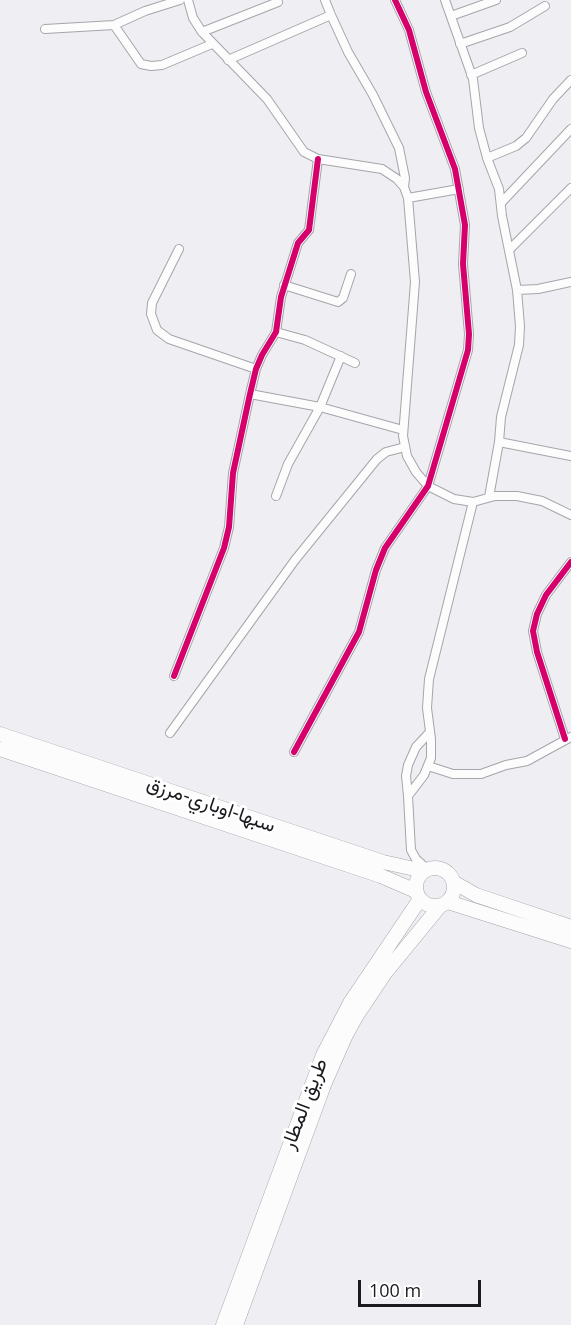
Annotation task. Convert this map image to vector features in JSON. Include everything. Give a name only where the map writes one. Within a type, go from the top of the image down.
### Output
[{"type":"main road","name":"سبها-اوباري-مرزق","points":[[1,739],[383,862],[426,870]]},
{"type":"main road","name":"سبها-اوباري-مرزق","points":[[1,739],[381,876],[418,895]]},
{"type":"main road","points":[[444,904],[454,893],[454,883],[450,874],[442,868],[426,870],[417,882],[418,895],[429,906],[444,904],[571,940]]},
{"type":"main road","points":[[454,883],[476,895],[571,927]]},
{"type":"main road","name":"طريق المطار","points":[[223,1325],[322,1055],[350,1003],[418,895]]},
{"type":"main road","name":"طريق المطار","points":[[236,1325],[324,1085],[345,1037],[370,994],[397,958],[444,904]]},
{"type":"street","points":[[45,28],[114,25],[180,0]]},
{"type":"street","points":[[188,0],[202,32],[212,45],[267,99],[304,152],[318,159],[382,169],[404,187],[408,198],[414,254],[415,302],[404,430],[405,447],[411,464],[428,486],[454,499],[473,502],[506,495],[530,498],[571,515]]},
{"type":"street","points":[[325,0],[348,52],[399,148],[405,178],[404,187]]},
{"type":"street","points":[[294,752],[359,632],[376,570],[385,548],[428,486],[468,350],[469,334],[463,264],[465,225],[455,169],[426,92],[409,30],[395,0]]},
{"type":"street","points":[[445,0],[475,88],[478,128],[499,189],[517,290],[519,345],[501,417],[500,442],[489,497]]},
{"type":"street","points":[[451,16],[496,0]]},
{"type":"street","points":[[202,32],[278,2]]},
{"type":"street","points":[[460,44],[510,27],[544,6]]},
{"type":"street","points":[[228,60],[331,15]]},
{"type":"street","points":[[114,25],[141,64],[162,65],[212,45]]},
{"type":"street","points":[[471,75],[522,53]]},
{"type":"street","points":[[487,158],[516,146],[526,138],[553,99],[571,80]]},
{"type":"street","points":[[501,204],[571,129]]},
{"type":"street","points":[[174,676],[224,548],[233,473],[256,369],[276,332],[284,285],[299,241],[309,230],[318,159]]},
{"type":"street","points":[[509,250],[571,188]]},
{"type":"street","points":[[408,198],[459,189]]},
{"type":"street","points":[[179,249],[152,303],[150,314],[157,330],[169,339],[256,369]]},
{"type":"street","points":[[284,285],[338,303],[343,298],[351,274]]},
{"type":"street","points":[[517,290],[538,289],[571,282]]},
{"type":"street","points":[[276,332],[306,340],[356,363]]},
{"type":"street","points":[[276,496],[288,464],[320,407],[341,356]]},
{"type":"street","points":[[250,394],[320,407],[404,430]]},
{"type":"street","points":[[500,442],[571,456]]},
{"type":"street","points":[[171,733],[295,560],[377,459],[386,452],[405,447]]},
{"type":"street","points":[[408,796],[420,783],[428,766],[431,749],[427,708],[429,679],[473,502]]},
{"type":"street","points":[[428,766],[453,774],[481,774],[506,765],[527,761],[568,738],[537,652],[533,632],[537,614],[546,595],[571,562]]},
{"type":"street","points":[[426,870],[411,850],[406,786],[408,765],[416,747],[430,732]]},
{"type":"cycle path","points":[[294,752],[359,632],[376,570],[385,548],[428,486],[468,350],[469,334],[463,264],[465,225],[455,169],[426,92],[409,30],[395,0]]},
{"type":"cycle path","points":[[174,676],[224,548],[229,527],[233,473],[256,369],[276,332],[281,297],[298,243],[309,230],[318,159]]},
{"type":"cycle path","points":[[565,739],[537,652],[533,631],[537,614],[546,595],[571,562]]}]
